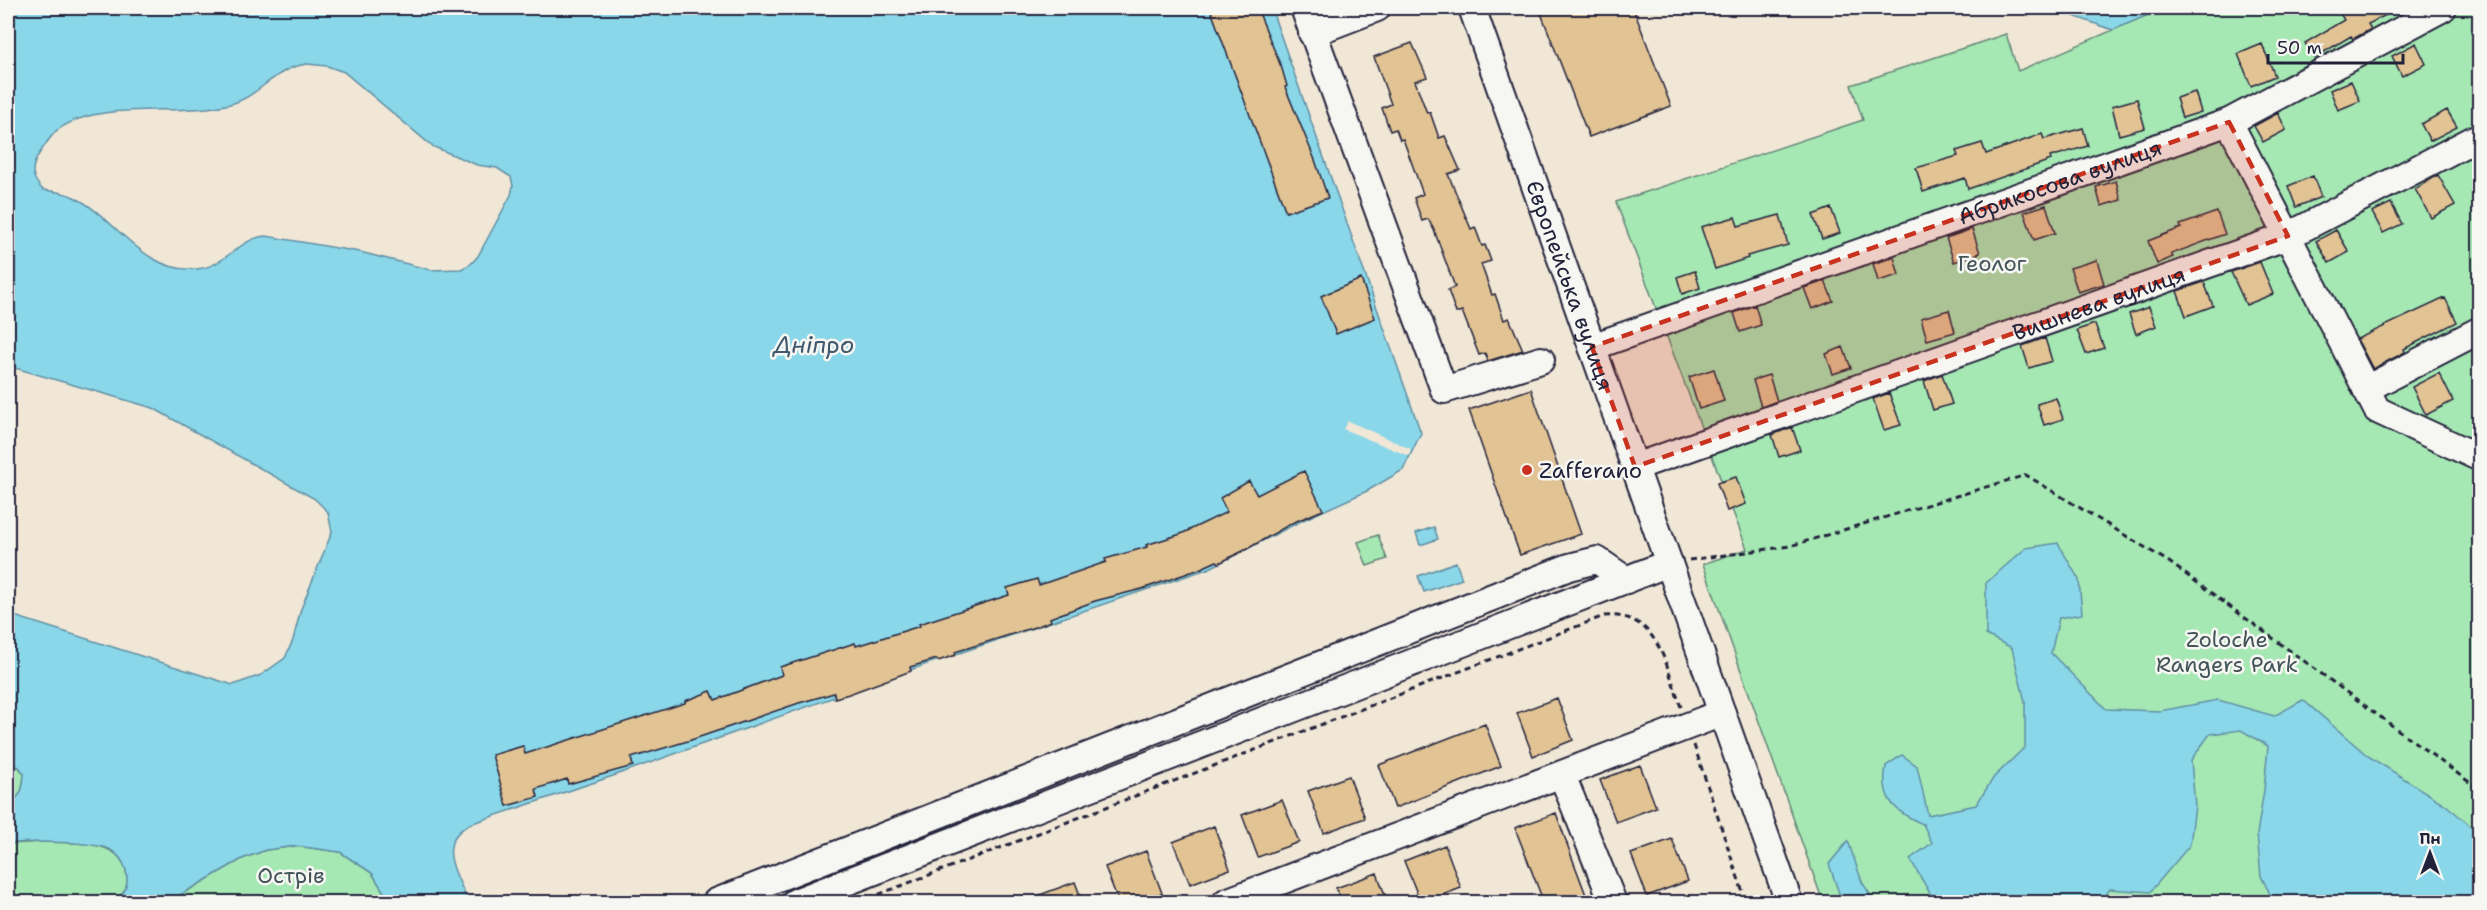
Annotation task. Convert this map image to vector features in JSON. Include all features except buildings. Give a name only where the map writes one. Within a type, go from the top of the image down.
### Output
[{"type":"street","points":[[1304,8],[1444,390],[1541,360]]},
{"type":"street","points":[[1312,33],[1377,8]]},
{"type":"street","name":"Європейська вулиця","points":[[1472,8],[1789,903]]},
{"type":"street","name":"Абрикосова вулиця","points":[[1592,347],[2229,122],[2443,8]]},
{"type":"street","points":[[2229,122],[2377,410],[2480,458]]},
{"type":"street","name":"Вишнева вулиця","points":[[1635,467],[2288,236],[2480,136]]},
{"type":"street","points":[[2366,389],[2480,330]]},
{"type":"street","points":[[716,903],[1569,567],[1598,560],[1626,580]]},
{"type":"street","points":[[795,903],[1669,563]]},
{"type":"street","points":[[1226,903],[1722,713]]},
{"type":"street","points":[[1562,775],[1613,903]]},
{"type":"path","points":[[1669,563],[1790,546],[2026,475],[2169,562],[2480,790]]},
{"type":"path","points":[[859,903],[1604,616],[1626,616],[1638,621],[1654,637],[1687,726],[1746,903]]},
{"type":"highlighted area","points":[[2229,122],[2288,236],[1635,467],[1592,347]]},
{"type":"green space","points":[[2164,8],[2479,8],[2479,902],[1823,902],[1703,564],[1747,549],[1616,202],[1863,120],[1851,85],[2006,34],[2018,71]]},
{"type":"green space","points":[[1378,535],[1387,559],[1367,566],[1358,542]]},
{"type":"green space","points":[[8,763],[19,767],[24,774],[21,792],[8,803]]},
{"type":"green space","points":[[79,843],[113,852],[121,860],[126,870],[127,884],[124,891],[115,902],[8,902],[8,844]]},
{"type":"green space","name":"Острів","points":[[296,846],[340,852],[372,873],[390,902],[168,902],[242,859],[266,850]]},
{"type":"water","name":"Дніпро","points":[[8,8],[1271,8],[1421,433],[1403,470],[1367,491],[1303,520],[1210,568],[470,824],[459,832],[453,840],[451,849],[454,870],[468,902],[390,902],[372,873],[340,852],[296,846],[266,850],[242,859],[168,902],[115,902],[126,888],[127,876],[120,858],[109,849],[75,843],[8,844],[8,803],[21,792],[24,774],[19,767],[8,763],[8,614],[233,685],[261,675],[285,658],[293,640],[301,609],[332,532],[328,512],[315,499],[153,408],[8,366]],"holes":[[[307,64],[327,66],[344,72],[432,146],[477,165],[497,168],[511,177],[513,186],[511,195],[478,256],[471,264],[461,269],[431,270],[360,252],[266,236],[248,242],[207,267],[178,268],[161,263],[146,254],[89,206],[74,197],[43,190],[34,177],[33,168],[36,159],[51,137],[56,131],[76,120],[118,111],[210,108],[230,104],[246,98],[293,67]]]},
{"type":"water","points":[[2068,8],[2164,8],[2113,30],[2073,16]]},
{"type":"water","points":[[1434,527],[1438,539],[1420,545],[1416,533]]},
{"type":"water","points":[[2058,543],[2079,580],[2082,614],[2059,618],[2051,653],[2106,709],[2160,711],[2218,700],[2274,716],[2303,700],[2368,756],[2446,805],[2479,833],[2479,902],[2274,902],[2261,876],[2257,834],[2268,746],[2241,730],[2210,734],[2191,760],[2195,806],[2190,845],[2150,892],[2110,889],[2100,902],[1935,902],[1910,859],[1932,843],[1923,824],[1904,814],[1891,802],[1885,787],[1886,766],[1902,755],[1917,766],[1928,815],[1976,805],[1994,777],[2025,747],[2025,702],[2012,648],[1986,635],[1986,583],[2026,548]]},
{"type":"water","points":[[1456,562],[1462,579],[1424,592],[1418,576]]},
{"type":"water","points":[[1848,841],[1862,882],[1875,902],[1842,902],[1829,864]]},
{"type":"pier","points":[[1348,421],[1411,449],[1409,456],[1343,429]]},
{"type":"place","name":"Zafferano","points":[[1527,470]]},
{"type":"park label","name":"Геолог","points":[[1992,263]]},
{"type":"park label","name":"Zoloche Rangers Park","points":[[2227,652]]}]
